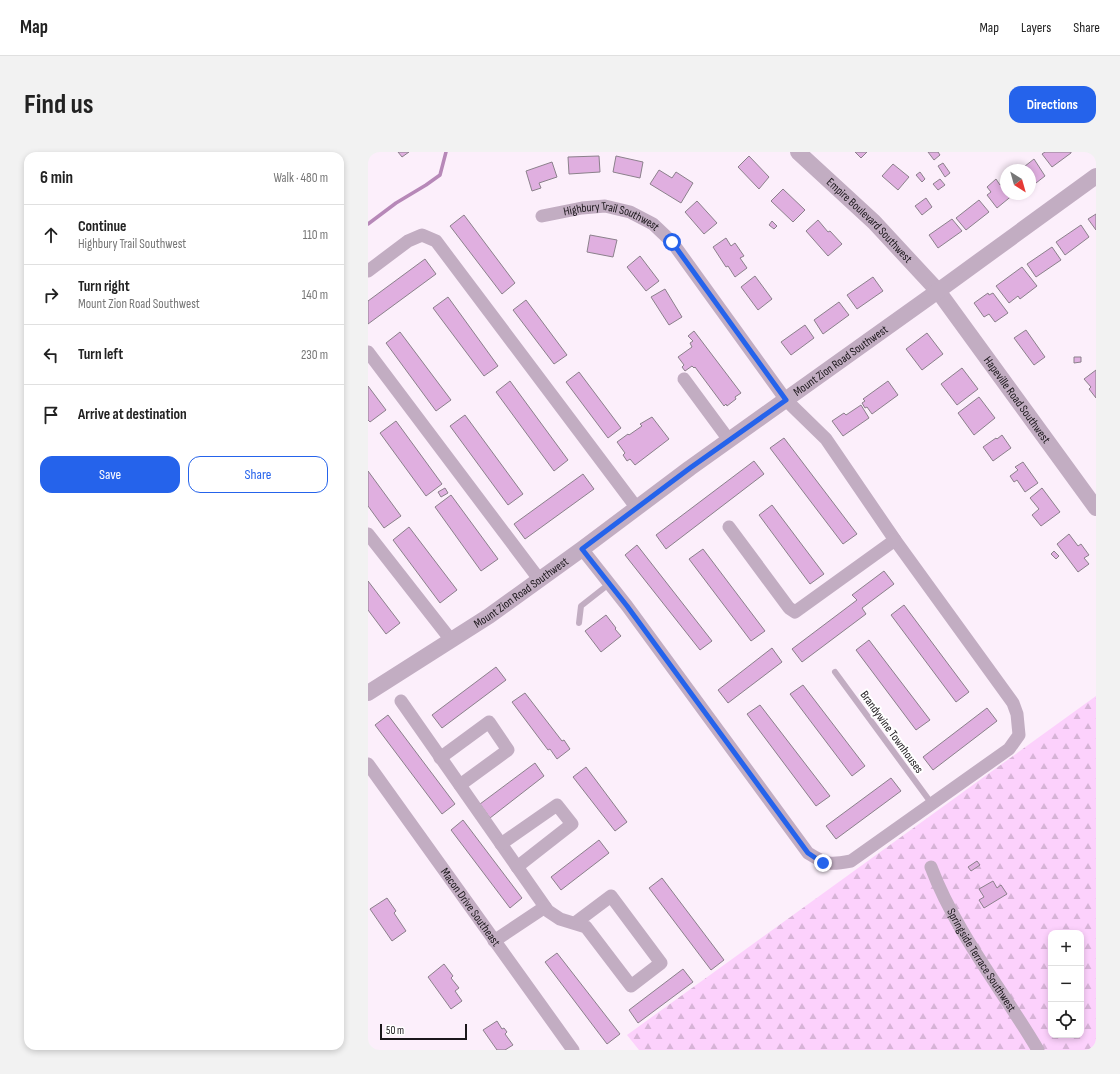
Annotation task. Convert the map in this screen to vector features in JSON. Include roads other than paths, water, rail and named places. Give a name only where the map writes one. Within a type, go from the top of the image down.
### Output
[{"type":"street","name":"Empire Boulevard Southwest","points":[[798,152],[874,222],[938,291]]},
{"type":"street","name":"Mount Zion Road Southwest","points":[[368,693],[489,616],[582,549],[636,507],[1096,176]]},
{"type":"street","name":"Highbury Trail Southwest","points":[[542,216],[582,208],[605,206],[630,212],[653,224],[672,242],[786,400],[826,439],[895,540],[1013,704],[1017,714],[1019,735],[1009,749],[851,862],[836,864],[823,863],[808,853],[627,606],[582,549]]},
{"type":"street","points":[[368,271],[408,241],[422,235],[436,241],[636,507]]},
{"type":"street","name":"Hapeville Road Southwest","points":[[938,291],[1096,508]]},
{"type":"street","points":[[368,352],[539,579]]},
{"type":"street","points":[[684,379],[729,440]]},
{"type":"street","points":[[729,527],[789,608],[796,612],[895,540]]},
{"type":"street","points":[[368,534],[451,640]]},
{"type":"street","points":[[401,701],[548,911],[560,919],[586,927],[632,986],[661,963],[611,896],[575,923]]},
{"type":"street","points":[[440,758],[489,722],[508,750],[460,785]]},
{"type":"street","name":"Macon Drive Southeast","points":[[368,764],[573,1050]]},
{"type":"street","points":[[501,844],[557,805],[572,824],[517,867]]},
{"type":"street","name":"Springside Terrace Southwest","points":[[931,867],[939,889],[963,933],[1038,1050]]},
{"type":"street","points":[[494,940],[545,907]]},
{"type":"lane","points":[[579,623],[581,606],[609,584]]},
{"type":"lane","name":"Brandywine Townhouses","points":[[835,672],[932,804]]},
{"type":"waterway","points":[[368,224],[396,203],[440,175],[446,152]]}]
